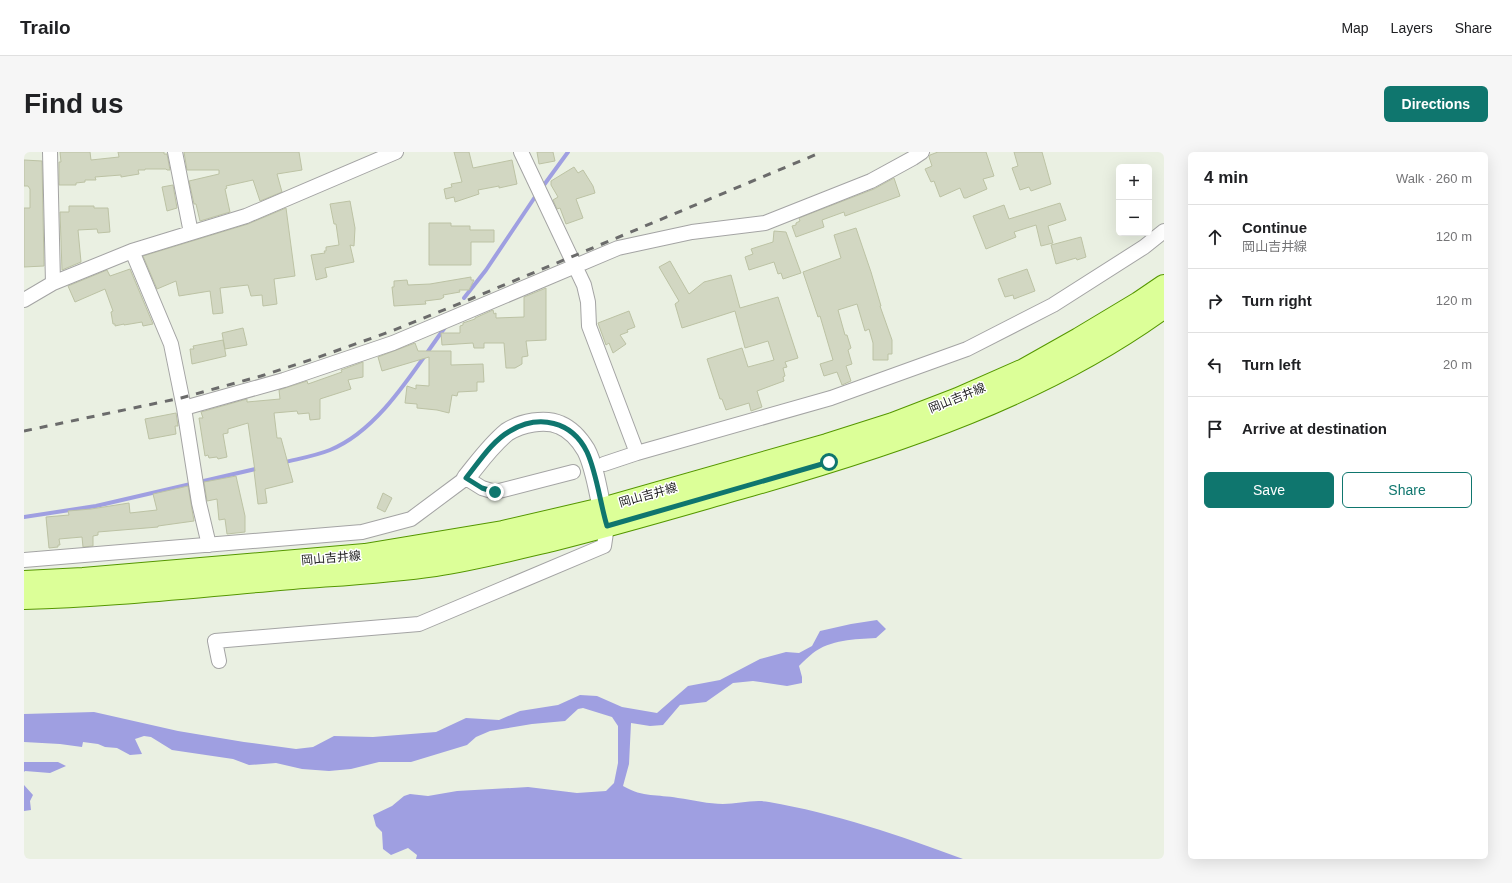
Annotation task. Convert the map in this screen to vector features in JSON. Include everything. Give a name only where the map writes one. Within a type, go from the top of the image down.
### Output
[{"type":"main road","name":"岡山吉井線","points":[[24,598],[84,596],[435,565],[507,551],[604,517],[893,424],[958,399],[1024,370],[1139,304],[1164,286]]},
{"type":"main road","name":"岡山吉井線","points":[[24,582],[83,579],[365,555],[604,517],[829,462],[901,438],[965,414],[1029,385],[1090,354],[1164,307]]},
{"type":"street","points":[[50,152],[53,282]]},
{"type":"street","points":[[175,152],[191,233]]},
{"type":"street","points":[[24,300],[53,282],[132,252],[246,216],[396,152]]},
{"type":"street","points":[[521,152],[584,285],[588,302],[589,326],[637,453]]},
{"type":"street","points":[[184,408],[284,380],[393,342],[618,248],[692,232],[765,222],[871,181],[922,152]]},
{"type":"street","points":[[604,464],[637,453],[831,398],[967,349],[1053,305],[1144,248],[1164,232]]},
{"type":"street","points":[[132,252],[171,344],[209,545]]},
{"type":"street","points":[[24,560],[362,532],[411,519],[466,478],[489,450],[509,431],[527,424],[546,422],[560,424],[572,432],[586,450],[591,461],[604,517],[604,546],[419,624],[215,640],[219,661]]},
{"type":"street","points":[[466,478],[482,488],[495,492],[573,472]]},
{"type":"water","points":[[877,620],[886,629],[876,638],[851,640],[827,645],[811,655],[799,666],[802,683],[787,686],[753,681],[733,683],[706,702],[680,705],[663,725],[650,726],[631,723],[629,764],[623,786],[644,794],[723,804],[763,801],[818,812],[867,826],[963,859],[416,859],[417,855],[408,848],[391,855],[383,849],[382,832],[376,826],[373,815],[392,806],[404,796],[410,794],[428,796],[457,791],[528,787],[577,793],[606,791],[614,783],[618,763],[618,726],[612,717],[583,708],[578,709],[565,721],[532,724],[490,731],[476,737],[467,745],[411,762],[379,762],[351,769],[329,771],[302,769],[276,763],[249,765],[233,759],[172,750],[151,737],[144,736],[135,739],[142,754],[130,755],[117,748],[83,742],[82,747],[24,742],[24,714],[94,712],[178,731],[296,749],[313,747],[334,736],[373,737],[436,732],[466,718],[499,720],[520,711],[558,705],[580,695],[597,696],[622,707],[657,713],[688,686],[720,680],[760,659],[786,652],[799,653],[812,646],[820,631]]},
{"type":"water","points":[[24,762],[58,762],[66,766],[50,773],[24,772]]},
{"type":"water","points":[[24,785],[33,795],[30,801],[31,810],[24,811]]},
{"type":"building","points":[[60,152],[90,152],[91,160],[119,157],[118,152],[164,152],[164,154],[167,154],[170,170],[145,169],[138,170],[139,174],[121,177],[121,175],[95,177],[96,180],[85,180],[85,182],[76,183],[76,185],[59,185],[59,162],[61,162]]},
{"type":"building","points":[[184,152],[299,152],[302,170],[277,174],[282,192],[260,201],[253,180],[226,186],[227,188],[225,189],[230,212],[200,221],[196,204],[194,204],[189,181],[219,174],[219,170],[187,170]]},
{"type":"building","points":[[454,152],[469,152],[473,168],[512,160],[517,184],[499,188],[499,186],[478,190],[479,194],[455,202],[454,197],[446,199],[444,189],[452,187],[451,184],[462,182]]},
{"type":"building","points":[[537,152],[553,152],[555,161],[539,164]]},
{"type":"building","points":[[938,152],[986,152],[994,176],[983,179],[987,189],[964,198],[960,188],[940,197],[934,181],[931,182],[925,169],[932,166],[929,157],[930,155]]},
{"type":"building","points":[[1014,152],[1042,152],[1051,184],[1031,191],[1029,187],[1020,190],[1012,168],[1018,166]]},
{"type":"building","points":[[24,160],[42,161],[44,266],[24,267],[24,208],[30,208],[30,189],[28,186],[24,186]]},
{"type":"building","points":[[574,167],[578,173],[583,170],[593,186],[595,193],[576,199],[583,218],[566,224],[560,208],[557,209],[553,200],[558,197],[551,185],[551,181]]},
{"type":"building","points":[[894,178],[900,196],[845,216],[844,212],[822,220],[824,227],[796,237],[792,226],[796,225],[796,223],[800,221],[799,218],[874,189]]},
{"type":"building","points":[[173,185],[177,208],[167,211],[162,187]]},
{"type":"building","points":[[350,201],[355,228],[354,246],[350,245],[354,262],[325,268],[327,277],[316,280],[311,255],[325,253],[324,251],[326,251],[326,247],[339,245],[336,224],[334,224],[330,204]]},
{"type":"building","points":[[1060,203],[1066,220],[1048,226],[1053,243],[1041,246],[1036,225],[1014,232],[1016,237],[986,249],[973,216],[1004,205],[1009,219]]},
{"type":"building","points":[[69,206],[94,206],[94,208],[108,208],[110,232],[98,233],[97,229],[78,230],[81,262],[62,270],[60,212],[69,212]]},
{"type":"building","points":[[286,208],[295,276],[274,279],[277,304],[263,306],[262,295],[251,296],[248,285],[220,288],[223,313],[213,314],[210,291],[179,296],[176,281],[157,289],[143,256],[248,224]]},
{"type":"building","points":[[429,223],[451,223],[451,226],[470,226],[470,230],[494,230],[494,242],[471,242],[471,265],[429,265]]},
{"type":"building","points":[[856,228],[892,340],[892,354],[888,354],[888,360],[873,360],[873,343],[869,329],[865,331],[857,304],[838,310],[845,335],[847,335],[851,348],[848,350],[852,364],[846,366],[851,381],[842,385],[837,372],[824,376],[820,364],[833,360],[820,316],[818,317],[803,272],[841,258],[834,235]]},
{"type":"building","points":[[774,231],[786,232],[801,273],[783,279],[781,273],[778,274],[774,262],[749,270],[745,257],[753,254],[751,249],[773,242]]},
{"type":"building","points":[[1081,237],[1086,257],[1077,260],[1076,258],[1056,264],[1051,245]]},
{"type":"building","points":[[670,261],[689,294],[704,282],[731,275],[740,308],[778,297],[798,358],[785,362],[787,367],[783,368],[785,376],[783,377],[784,381],[757,391],[762,407],[751,411],[749,403],[726,410],[722,399],[720,399],[707,359],[742,348],[748,367],[774,360],[768,341],[745,348],[735,311],[682,328],[675,304],[679,301],[659,267]]},
{"type":"building","points":[[130,269],[153,324],[143,326],[142,322],[115,326],[115,324],[113,324],[111,312],[113,311],[105,289],[75,302],[68,286],[107,270],[110,276]]},
{"type":"building","points":[[1027,269],[1035,291],[1014,299],[1013,295],[1005,297],[998,279]]},
{"type":"building","points":[[471,277],[471,280],[474,280],[469,290],[459,290],[460,292],[443,295],[444,297],[441,299],[425,301],[426,304],[394,306],[392,287],[394,287],[394,281],[407,280],[408,285],[430,284]]},
{"type":"building","points":[[546,288],[546,340],[526,341],[528,356],[522,357],[522,364],[515,368],[506,368],[504,343],[484,343],[484,348],[474,348],[473,343],[442,345],[441,333],[460,333],[460,326],[463,325],[463,323],[493,310],[494,314],[496,313],[496,318],[524,317],[524,297]]},
{"type":"building","points":[[629,311],[635,327],[620,335],[626,344],[613,353],[609,343],[606,345],[598,323]]},
{"type":"building","points":[[243,328],[247,345],[225,349],[222,333]]},
{"type":"building","points":[[223,340],[226,356],[192,364],[190,349],[194,349],[193,346]]},
{"type":"building","points":[[415,343],[418,351],[451,351],[451,365],[483,364],[484,382],[477,382],[477,391],[458,392],[457,396],[452,395],[449,413],[417,408],[417,404],[405,403],[407,386],[416,389],[416,385],[429,386],[429,357],[382,371],[378,357]]},
{"type":"building","points":[[363,362],[363,377],[348,380],[351,389],[320,399],[320,419],[310,420],[309,413],[298,414],[297,411],[274,413],[277,438],[281,438],[293,482],[265,489],[267,503],[258,504],[248,423],[228,429],[228,433],[223,434],[227,457],[218,459],[217,457],[209,458],[208,455],[205,456],[199,418],[203,418],[201,412],[247,399],[247,402],[280,399],[279,390],[307,381],[308,384],[342,372],[341,370]]},
{"type":"building","points":[[176,413],[178,426],[175,426],[176,434],[149,439],[145,419]]},
{"type":"building","points":[[236,476],[245,516],[245,532],[227,534],[225,519],[219,520],[217,499],[207,501],[204,482]]},
{"type":"building","points":[[188,486],[194,521],[158,527],[98,532],[98,535],[93,536],[93,546],[83,547],[82,537],[59,539],[60,545],[58,545],[58,547],[49,548],[46,517],[69,515],[68,511],[129,503],[130,513],[157,510],[153,494]]},
{"type":"building","points":[[383,493],[392,498],[385,512],[377,508]]},
{"type":"waterway","points":[[541,189],[568,152]]},
{"type":"waterway","points":[[464,298],[486,270],[537,194]]},
{"type":"waterway","points":[[282,463],[330,450],[348,441],[365,428],[381,413],[395,396],[446,326]]},
{"type":"waterway","points":[[24,517],[96,506],[260,468]]},
{"type":"railway","points":[[24,431],[181,398],[261,376],[316,358],[389,332],[473,298],[822,152]]},
{"type":"route","points":[[495,492],[482,488],[466,478],[498,440],[509,431],[527,424],[546,422],[560,424],[572,432],[586,450],[591,461],[607,526],[829,462]]}]
